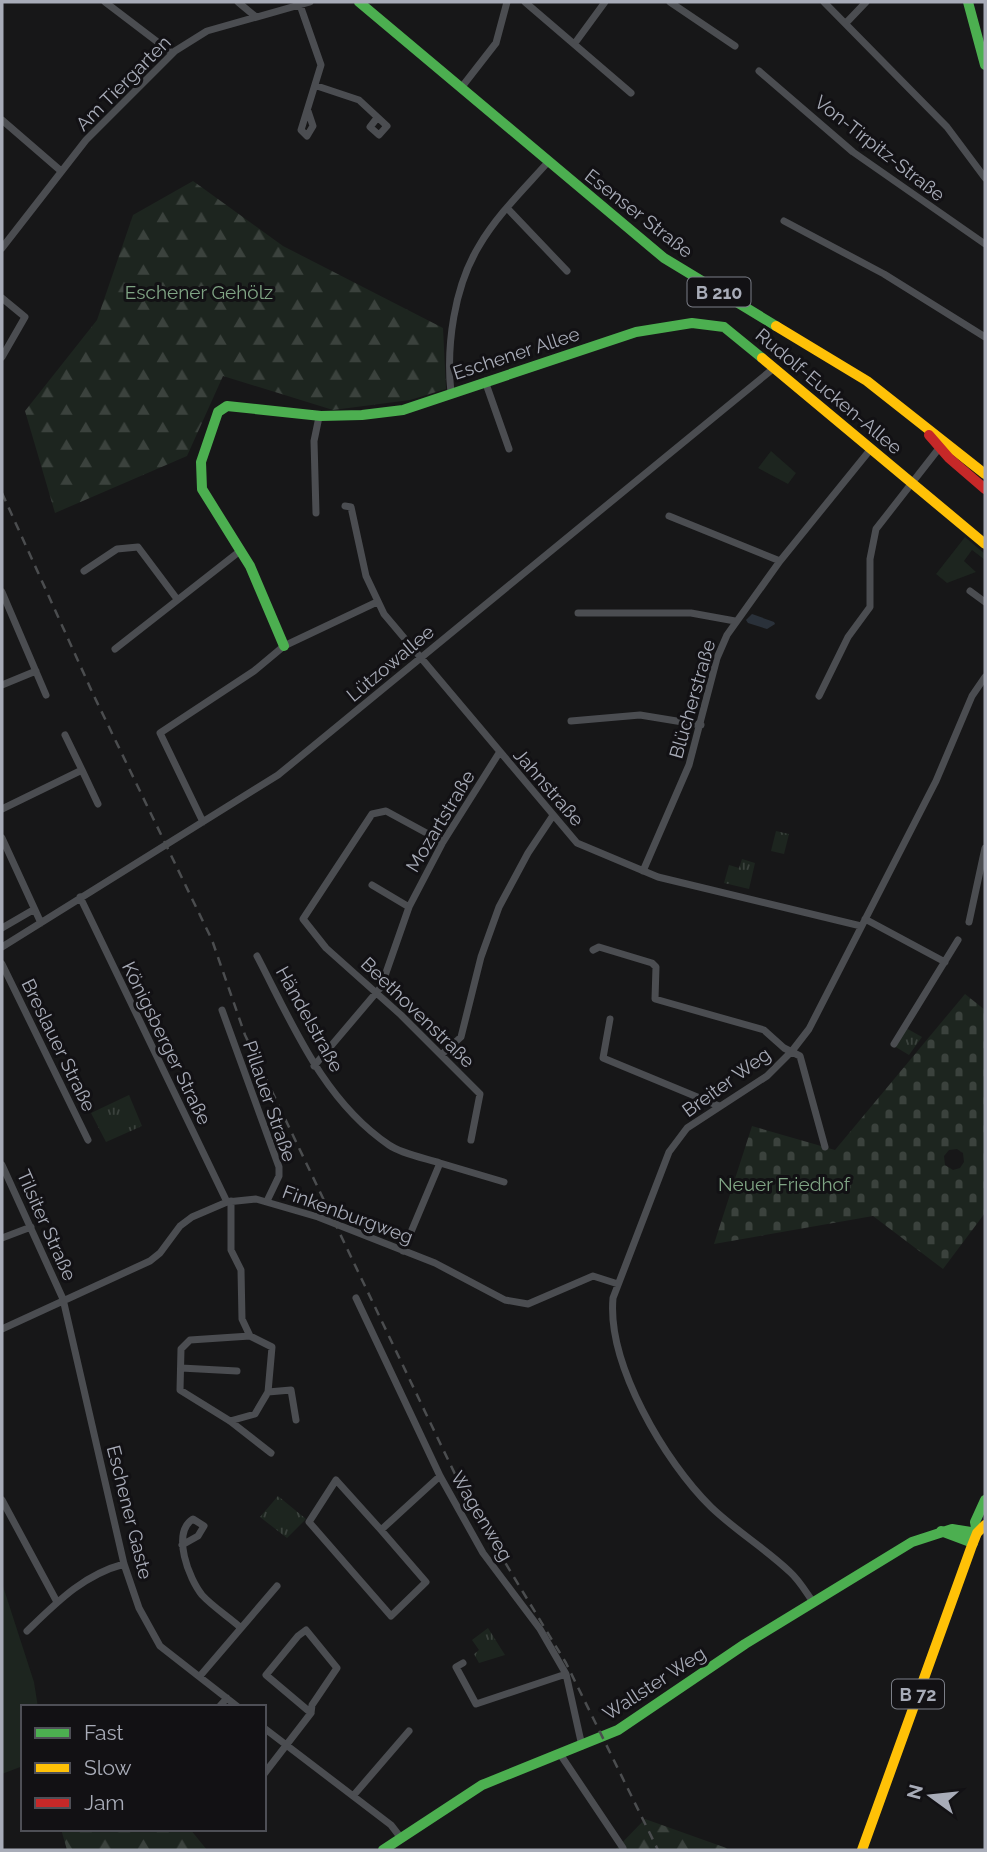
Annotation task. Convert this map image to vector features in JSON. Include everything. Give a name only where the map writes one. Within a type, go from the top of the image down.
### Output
[{"type":"street","points":[[105,2],[172,53]]},
{"type":"street","points":[[239,2],[256,17]]},
{"type":"street","name":"Am Tiergarten","points":[[2,246],[61,171],[172,53],[208,31],[310,2]]},
{"type":"street","name":"Esenser Straße","points":[[359,2],[664,258],[841,364],[918,421],[985,489]]},
{"type":"street","points":[[461,88],[496,43],[507,2]]},
{"type":"street","points":[[524,2],[631,93]]},
{"type":"street","points":[[575,43],[605,2]]},
{"type":"street","points":[[670,2],[735,46]]},
{"type":"street","points":[[824,2],[947,127],[985,178]]},
{"type":"street","points":[[846,23],[859,13],[866,2]]},
{"type":"street","points":[[968,2],[985,65]]},
{"type":"street","points":[[300,5],[320,55],[321,65],[308,111]]},
{"type":"street","name":"Von-Tirpitz-Straße","points":[[759,71],[853,152],[985,244]]},
{"type":"street","points":[[317,86],[359,100],[377,118]]},
{"type":"street","points":[[2,120],[61,171]]},
{"type":"street","points":[[451,393],[451,331],[466,272],[478,247],[507,208],[548,162]]},
{"type":"street","points":[[507,208],[567,271]]},
{"type":"street","points":[[784,221],[884,274],[985,337]]},
{"type":"street","points":[[2,298],[24,317],[2,357]]},
{"type":"street","name":"Eschener Allee","points":[[284,646],[250,566],[202,489],[200,473],[218,412],[227,406],[239,406],[319,417],[379,415],[636,332],[706,324],[724,327]]},
{"type":"street","name":"Rudolf-Eucken-Allee","points":[[724,327],[985,544]]},
{"type":"street","name":"Lützowallee","points":[[2,947],[278,775],[774,368]]},
{"type":"street","points":[[485,381],[509,449]]},
{"type":"street","points":[[316,513],[314,441],[319,417]]},
{"type":"street","points":[[819,696],[848,637],[870,607],[870,559],[876,529],[942,444]]},
{"type":"street","name":"Esenser Straße","points":[[942,444],[985,474]]},
{"type":"street","name":"Blücherstraße","points":[[643,871],[675,800],[701,725],[717,658],[735,621],[870,450]]},
{"type":"street","name":"Jahnstraße","points":[[345,506],[351,508],[359,552],[377,601],[421,659],[552,817],[578,843],[679,883],[863,923],[945,962]]},
{"type":"street","points":[[669,516],[780,561]]},
{"type":"street","points":[[84,572],[117,549],[138,547],[177,599]]},
{"type":"street","points":[[115,649],[240,551]]},
{"type":"street","points":[[970,591],[985,602]]},
{"type":"street","points":[[2,592],[46,695]]},
{"type":"street","points":[[203,822],[160,733],[254,671],[284,646],[377,601]]},
{"type":"street","points":[[578,613],[691,613],[735,621]]},
{"type":"street","points":[[2,685],[36,671]]},
{"type":"street","name":"Breiter Weg","points":[[813,1602],[791,1572],[710,1506],[651,1424],[628,1379],[611,1317],[618,1284],[669,1152],[687,1128],[766,1076],[792,1052],[809,1029],[936,781],[972,696],[985,677]]},
{"type":"street","points":[[571,721],[640,715],[701,725]]},
{"type":"street","points":[[65,735],[98,804]]},
{"type":"street","name":"Mozartstraße","points":[[314,1066],[382,987],[409,907],[443,842],[499,753]]},
{"type":"street","points":[[2,809],[82,770]]},
{"type":"street","name":"Beethovenstraße","points":[[443,842],[386,811],[372,814],[303,919],[316,938],[480,1094],[471,1140]]},
{"type":"street","points":[[441,1055],[461,1037],[481,957],[499,907],[528,853],[552,817]]},
{"type":"street","points":[[2,838],[41,923]]},
{"type":"street","points":[[969,922],[985,848]]},
{"type":"street","points":[[372,885],[409,907]]},
{"type":"street","name":"Königsberger Straße","points":[[80,897],[229,1202]]},
{"type":"street","points":[[2,928],[33,910]]},
{"type":"street","points":[[894,1044],[958,940]]},
{"type":"street","points":[[593,950],[599,947],[652,963],[656,967],[655,999],[764,1030],[800,1056],[825,1147]]},
{"type":"street","name":"Händelstraße","points":[[257,956],[314,1066],[342,1104],[390,1146],[504,1182]]},
{"type":"street","name":"Breslauer Straße","points":[[2,964],[88,1140]]},
{"type":"street","name":"Pillauer Straße","points":[[222,1010],[279,1167],[279,1176],[267,1201]]},
{"type":"street","points":[[610,1019],[603,1058],[719,1106]]},
{"type":"street","points":[[403,1251],[440,1163]]},
{"type":"street","name":"Tilsiter Straße","points":[[2,1165],[63,1299]]},
{"type":"street","name":"Finkenburgweg","points":[[2,1329],[155,1258],[185,1221],[229,1202],[267,1201],[318,1217],[435,1264],[505,1300],[528,1304],[593,1276],[618,1284]]},
{"type":"street","points":[[229,1202],[231,1250],[241,1270],[242,1319],[250,1336]]},
{"type":"street","points":[[2,1238],[31,1227]]},
{"type":"street","name":"Wagenweg","points":[[356,1298],[440,1476],[483,1553],[540,1629],[566,1674],[582,1747]]},
{"type":"street","name":"Eschener Gaste","points":[[63,1299],[124,1564],[139,1608],[160,1646],[236,1705]]},
{"type":"street","points":[[230,1421],[255,1414],[268,1392],[272,1347],[250,1336],[190,1340],[181,1349],[180,1390],[230,1421],[271,1453]]},
{"type":"street","points":[[181,1368],[237,1371]]},
{"type":"street","points":[[268,1392],[291,1390],[296,1420]]},
{"type":"street","points":[[381,1530],[440,1476]]},
{"type":"street","points":[[335,1480],[381,1530],[426,1582],[391,1616],[309,1522],[335,1480]]},
{"type":"street","points":[[2,1500],[57,1602]]},
{"type":"street","name":"B 72","points":[[975,1538],[975,1522],[985,1500]]},
{"type":"street","name":"B 72","points":[[862,1850],[975,1538],[985,1525]]},
{"type":"street","name":"Wallster Weg","points":[[383,1850],[482,1784],[582,1747],[634,1720],[745,1644],[902,1547],[938,1530],[975,1538]]},
{"type":"street","points":[[183,1545],[183,1555],[202,1594],[241,1628]]},
{"type":"street","points":[[27,1631],[83,1580],[104,1569],[124,1564]]},
{"type":"street","points":[[201,1676],[276,1586]]},
{"type":"street","points":[[266,1772],[288,1747],[311,1713],[312,1705],[337,1668],[306,1630],[266,1675],[311,1713]]},
{"type":"street","points":[[463,1663],[456,1667],[477,1704],[566,1674]]},
{"type":"street","points":[[221,1705],[227,1698]]},
{"type":"street","points":[[266,1730],[391,1825],[401,1838]]},
{"type":"street","points":[[353,1796],[409,1731]]},
{"type":"street","points":[[560,1754],[623,1848]]},
{"type":"green space","name":"Eschener Gehölz","points":[[193,181],[283,246],[443,328],[446,389],[410,400],[333,410],[223,376],[187,456],[55,513],[25,411],[97,320],[133,215]]},
{"type":"green space","points":[[771,451],[796,473],[788,484],[758,468]]},
{"type":"green space","points":[[965,537],[985,554],[985,560],[972,550],[964,561],[976,572],[947,583],[936,574]]},
{"type":"green space","points":[[952,562],[967,574],[949,581],[942,576]]},
{"type":"green space","points":[[776,831],[789,834],[784,854],[771,851]]},
{"type":"green space","points":[[742,859],[755,863],[749,889],[724,883],[729,865],[739,868]]},
{"type":"green space","name":"Neuer Friedhof","points":[[965,994],[985,1010],[985,1213],[943,1269],[873,1216],[714,1244],[752,1126],[835,1150]],"holes":[[[957,1149],[963,1153],[964,1162],[960,1168],[953,1170],[945,1165],[944,1156],[949,1150]]]},
{"type":"green space","points":[[906,1028],[922,1037],[909,1055],[894,1046]]},
{"type":"green space","points":[[129,1095],[142,1126],[106,1142],[91,1113]]},
{"type":"green space","points":[[278,1496],[306,1519],[287,1538],[260,1517]]},
{"type":"green space","points":[[2,1583],[34,1682],[38,1705],[21,1705],[21,1767],[2,1774]]},
{"type":"green space","points":[[488,1628],[505,1655],[479,1663],[474,1654],[479,1650],[472,1640]]},
{"type":"green space","points":[[645,1819],[732,1850],[615,1850]]},
{"type":"green space","points":[[62,1831],[192,1831],[207,1850],[67,1850]]},
{"type":"water","points":[[752,614],[775,624],[767,629],[748,623],[746,620]]},
{"type":"railway","points":[[2,493],[94,696],[212,940],[245,1035],[469,1503],[566,1663],[658,1850]]},
{"type":"traffic: fast","points":[[359,2],[664,258],[776,326]]},
{"type":"traffic: fast","points":[[968,2],[985,65]]},
{"type":"traffic: fast","points":[[284,646],[250,566],[202,489],[201,462],[218,412],[227,406],[321,416],[403,410],[636,332],[692,323],[724,327],[762,358]]},
{"type":"traffic: fast","points":[[977,1533],[975,1522],[985,1500]]},
{"type":"traffic: fast","points":[[383,1850],[482,1785],[618,1730],[745,1644],[912,1542],[952,1529],[977,1533]]},
{"type":"traffic: fast","points":[[941,1531],[973,1543]]},
{"type":"traffic: slow","points":[[776,326],[867,381],[985,474]]},
{"type":"traffic: slow","points":[[762,358],[985,544]]},
{"type":"traffic: slow","points":[[862,1850],[971,1548],[977,1533],[985,1525]]},
{"type":"traffic: jam","points":[[929,435],[949,458],[985,489]]}]
